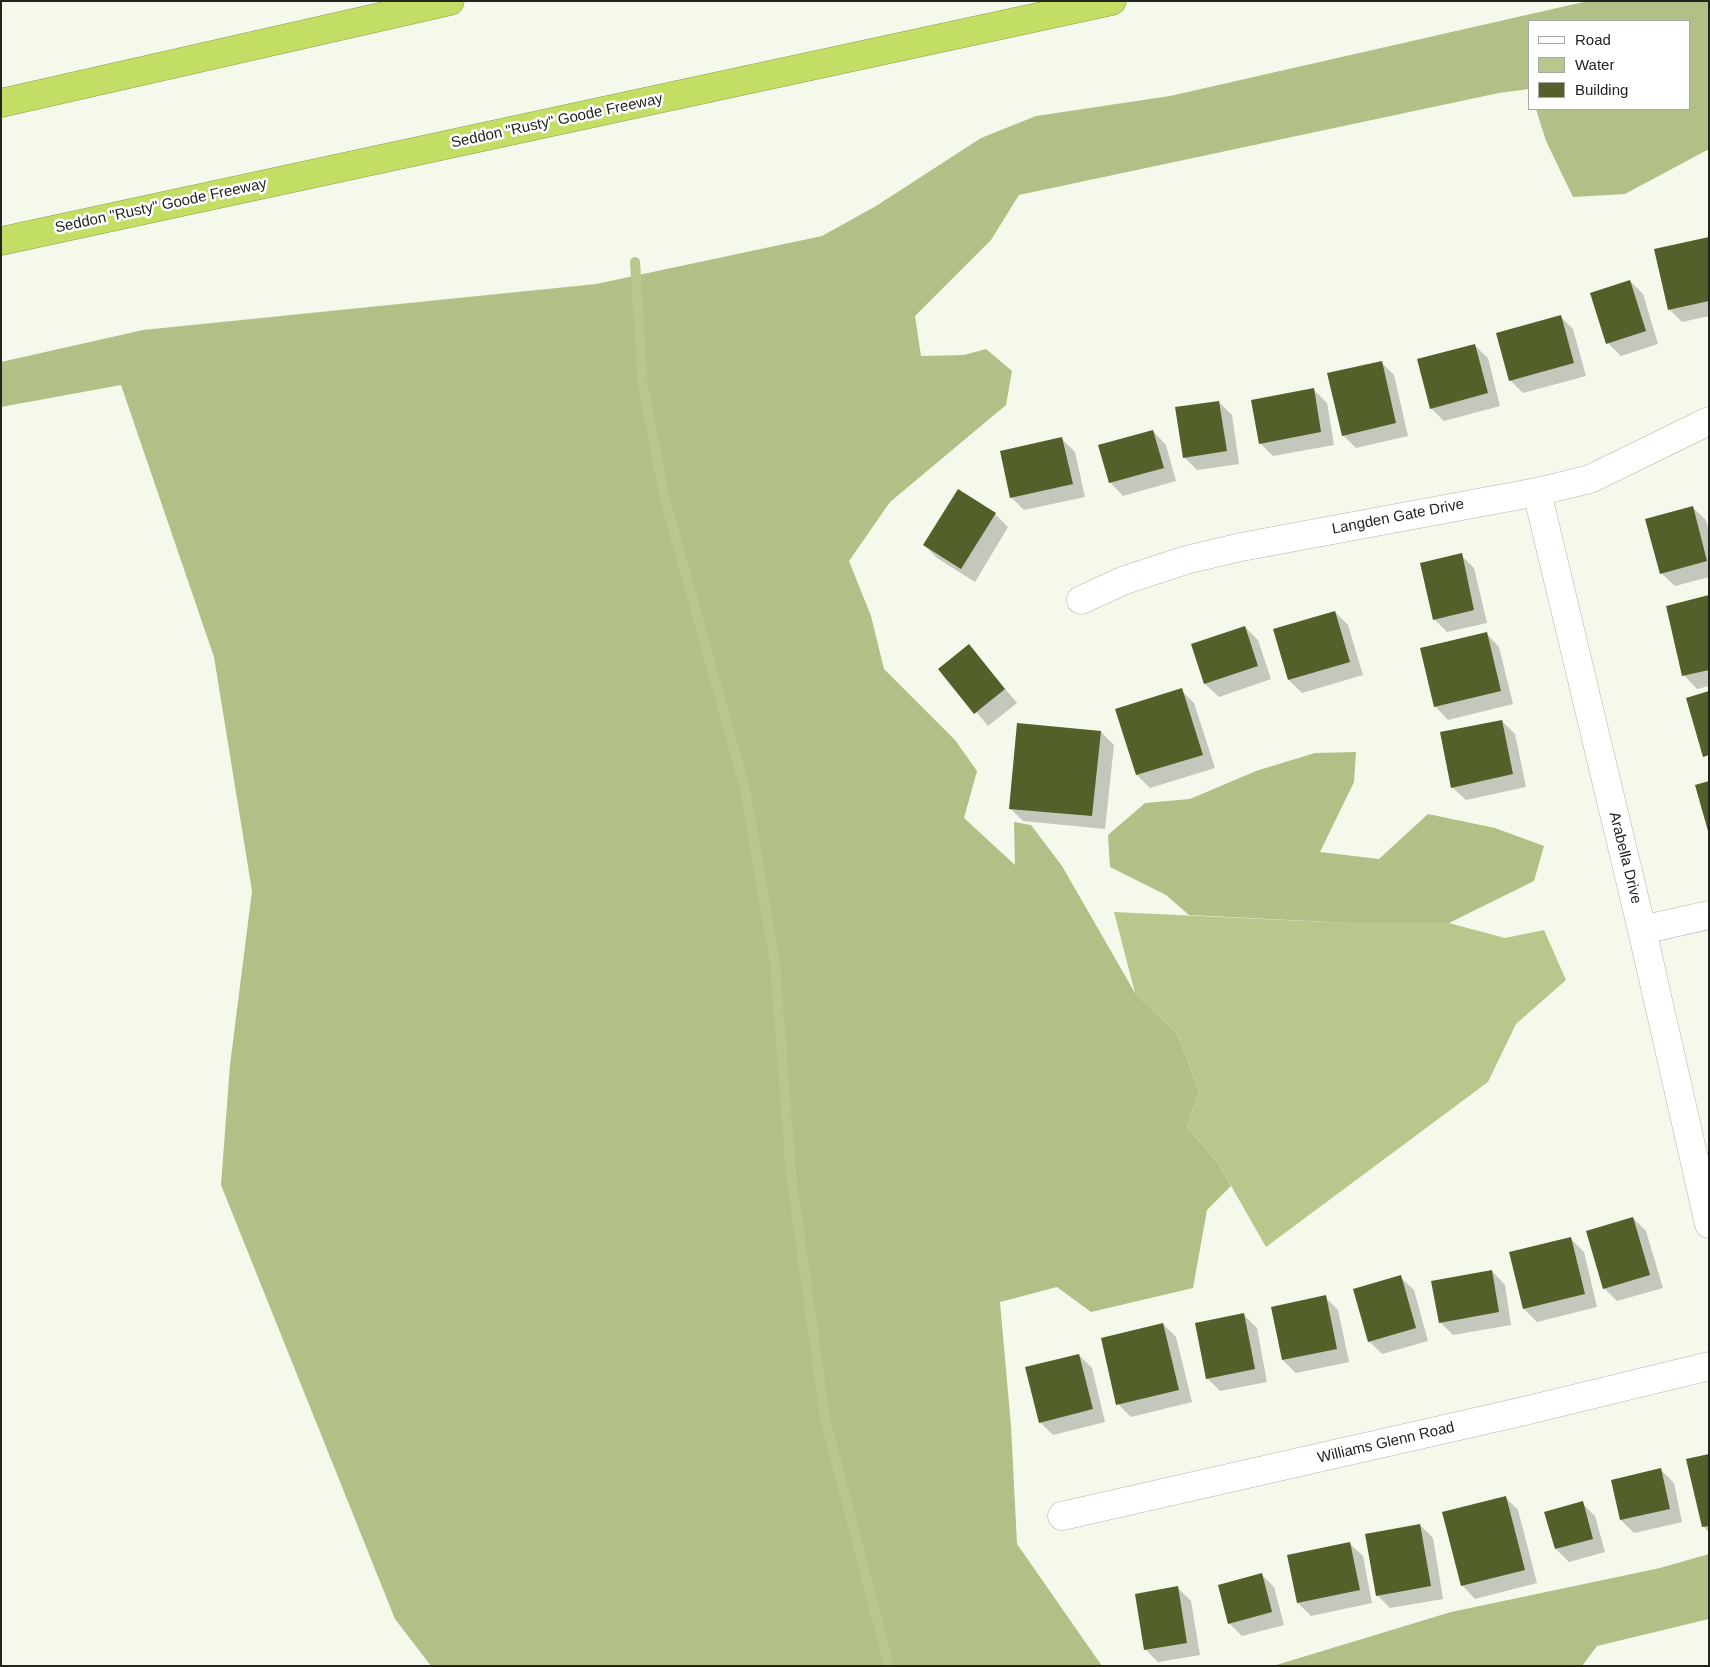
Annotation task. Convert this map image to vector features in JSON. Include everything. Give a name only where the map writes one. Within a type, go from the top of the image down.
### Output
[{"type":"highway","points":[[1,103],[450,1]]},
{"type":"highway","name":"Seddon \"Rusty\" Goode Freeway","points":[[1,241],[1112,1]]},
{"type":"highway","points":[[1,87],[176,64]]},
{"type":"street","name":"Langden Gate Drive","points":[[1081,600],[1125,580],[1186,560],[1366,523],[1537,492],[1590,479],[1709,421]]},
{"type":"street","name":"Arabella Drive","points":[[1537,492],[1642,930],[1709,1224]]},
{"type":"street","points":[[1642,930],[1709,915]]},
{"type":"street","name":"Williams Glenn Road","points":[[1062,1516],[1520,1412],[1709,1366]]},
{"type":"shaded area","points":[[1588,1],[1709,1],[1709,149],[1625,194],[1573,197],[1546,141],[1536,110],[1690,110],[1690,20],[1528,20],[1528,89],[1499,93],[1019,195],[991,240],[915,316],[921,356],[964,355],[986,349],[1012,371],[1006,405],[890,502],[849,561],[871,616],[884,669],[955,740],[977,771],[964,818],[1015,865],[1014,822],[1031,825],[1062,866],[1135,993],[1178,1035],[1199,1092],[1187,1127],[1218,1163],[1231,1186],[1207,1210],[1193,1288],[1091,1312],[1057,1287],[1000,1302],[1011,1426],[1017,1544],[1102,1666],[431,1666],[395,1619],[221,1185],[230,1065],[252,891],[214,657],[121,385],[1,407],[1,362],[143,330],[596,284],[822,236],[876,206],[981,138],[1036,116],[1170,96]]},
{"type":"shaded area","points":[[1356,752],[1354,782],[1320,852],[1379,859],[1428,814],[1495,828],[1544,846],[1534,881],[1449,923],[1348,923],[1189,915],[1166,895],[1110,867],[1108,835],[1145,803],[1190,799],[1256,771],[1315,753]]},
{"type":"shaded area","points":[[1709,1554],[1709,1619],[1597,1646],[1582,1666],[1273,1666],[1451,1612],[1660,1568]]},
{"type":"water","points":[[1114,912],[1348,923],[1449,923],[1505,938],[1544,930],[1566,980],[1516,1024],[1488,1082],[1266,1247],[1218,1163],[1187,1127],[1199,1092],[1178,1035],[1135,993]]},
{"type":"building","points":[[1709,237],[1709,301],[1668,310],[1654,249]]},
{"type":"building","points":[[1630,280],[1646,331],[1606,344],[1590,293]]},
{"type":"building","points":[[1561,315],[1574,363],[1509,381],[1496,333]]},
{"type":"building","points":[[1475,344],[1488,393],[1430,409],[1417,359]]},
{"type":"building","points":[[1382,361],[1396,423],[1342,436],[1327,373]]},
{"type":"building","points":[[1314,388],[1321,432],[1259,444],[1251,400]]},
{"type":"building","points":[[1219,401],[1227,451],[1183,458],[1175,407]]},
{"type":"building","points":[[1153,430],[1164,468],[1109,483],[1098,445]]},
{"type":"building","points":[[1062,437],[1073,484],[1010,498],[1000,451]]},
{"type":"building","points":[[958,489],[996,513],[961,569],[923,545]]},
{"type":"building","points":[[1693,506],[1707,561],[1660,574],[1645,519]]},
{"type":"building","points":[[1462,553],[1474,610],[1433,620],[1420,563]]},
{"type":"building","points":[[1709,595],[1709,670],[1682,676],[1666,606]]},
{"type":"building","points":[[1335,611],[1350,662],[1288,680],[1273,629]]},
{"type":"building","points":[[1245,626],[1258,666],[1204,684],[1191,644]]},
{"type":"building","points":[[1487,632],[1501,691],[1434,707],[1420,648]]},
{"type":"building","points":[[969,644],[1005,689],[974,714],[938,669]]},
{"type":"building","points":[[1182,688],[1203,755],[1136,775],[1115,709]]},
{"type":"building","points":[[1709,691],[1709,755],[1703,757],[1686,698]]},
{"type":"building","points":[[1502,720],[1513,774],[1451,788],[1440,732]]},
{"type":"building","points":[[1017,723],[1101,731],[1092,816],[1009,809]]},
{"type":"building","points":[[1709,781],[1709,831],[1708,831],[1695,785]]},
{"type":"building","points":[[1633,1217],[1650,1275],[1603,1289],[1586,1231]]},
{"type":"building","points":[[1571,1237],[1585,1294],[1523,1309],[1509,1252]]},
{"type":"building","points":[[1492,1270],[1499,1312],[1439,1323],[1431,1281]]},
{"type":"building","points":[[1401,1275],[1416,1328],[1368,1342],[1353,1289]]},
{"type":"building","points":[[1326,1295],[1337,1349],[1282,1360],[1271,1307]]},
{"type":"building","points":[[1244,1313],[1255,1369],[1206,1379],[1195,1323]]},
{"type":"building","points":[[1163,1323],[1179,1390],[1116,1405],[1101,1338]]},
{"type":"building","points":[[1079,1354],[1093,1409],[1039,1423],[1025,1367]]},
{"type":"building","points":[[1709,1454],[1709,1526],[1702,1527],[1686,1459]]},
{"type":"building","points":[[1661,1468],[1670,1509],[1620,1520],[1611,1480]]},
{"type":"building","points":[[1506,1496],[1525,1570],[1461,1586],[1442,1512]]},
{"type":"building","points":[[1583,1501],[1593,1539],[1555,1549],[1544,1512]]},
{"type":"building","points":[[1420,1524],[1431,1586],[1376,1596],[1365,1534]]},
{"type":"building","points":[[1350,1542],[1360,1590],[1297,1603],[1287,1555]]},
{"type":"building","points":[[1262,1573],[1272,1612],[1228,1624],[1218,1585]]},
{"type":"building","points":[[1178,1586],[1187,1643],[1144,1650],[1135,1594]]},
{"type":"waterway","points":[[635,262],[643,386],[665,499],[745,789],[775,963],[791,1174],[825,1418],[889,1666]]}]
